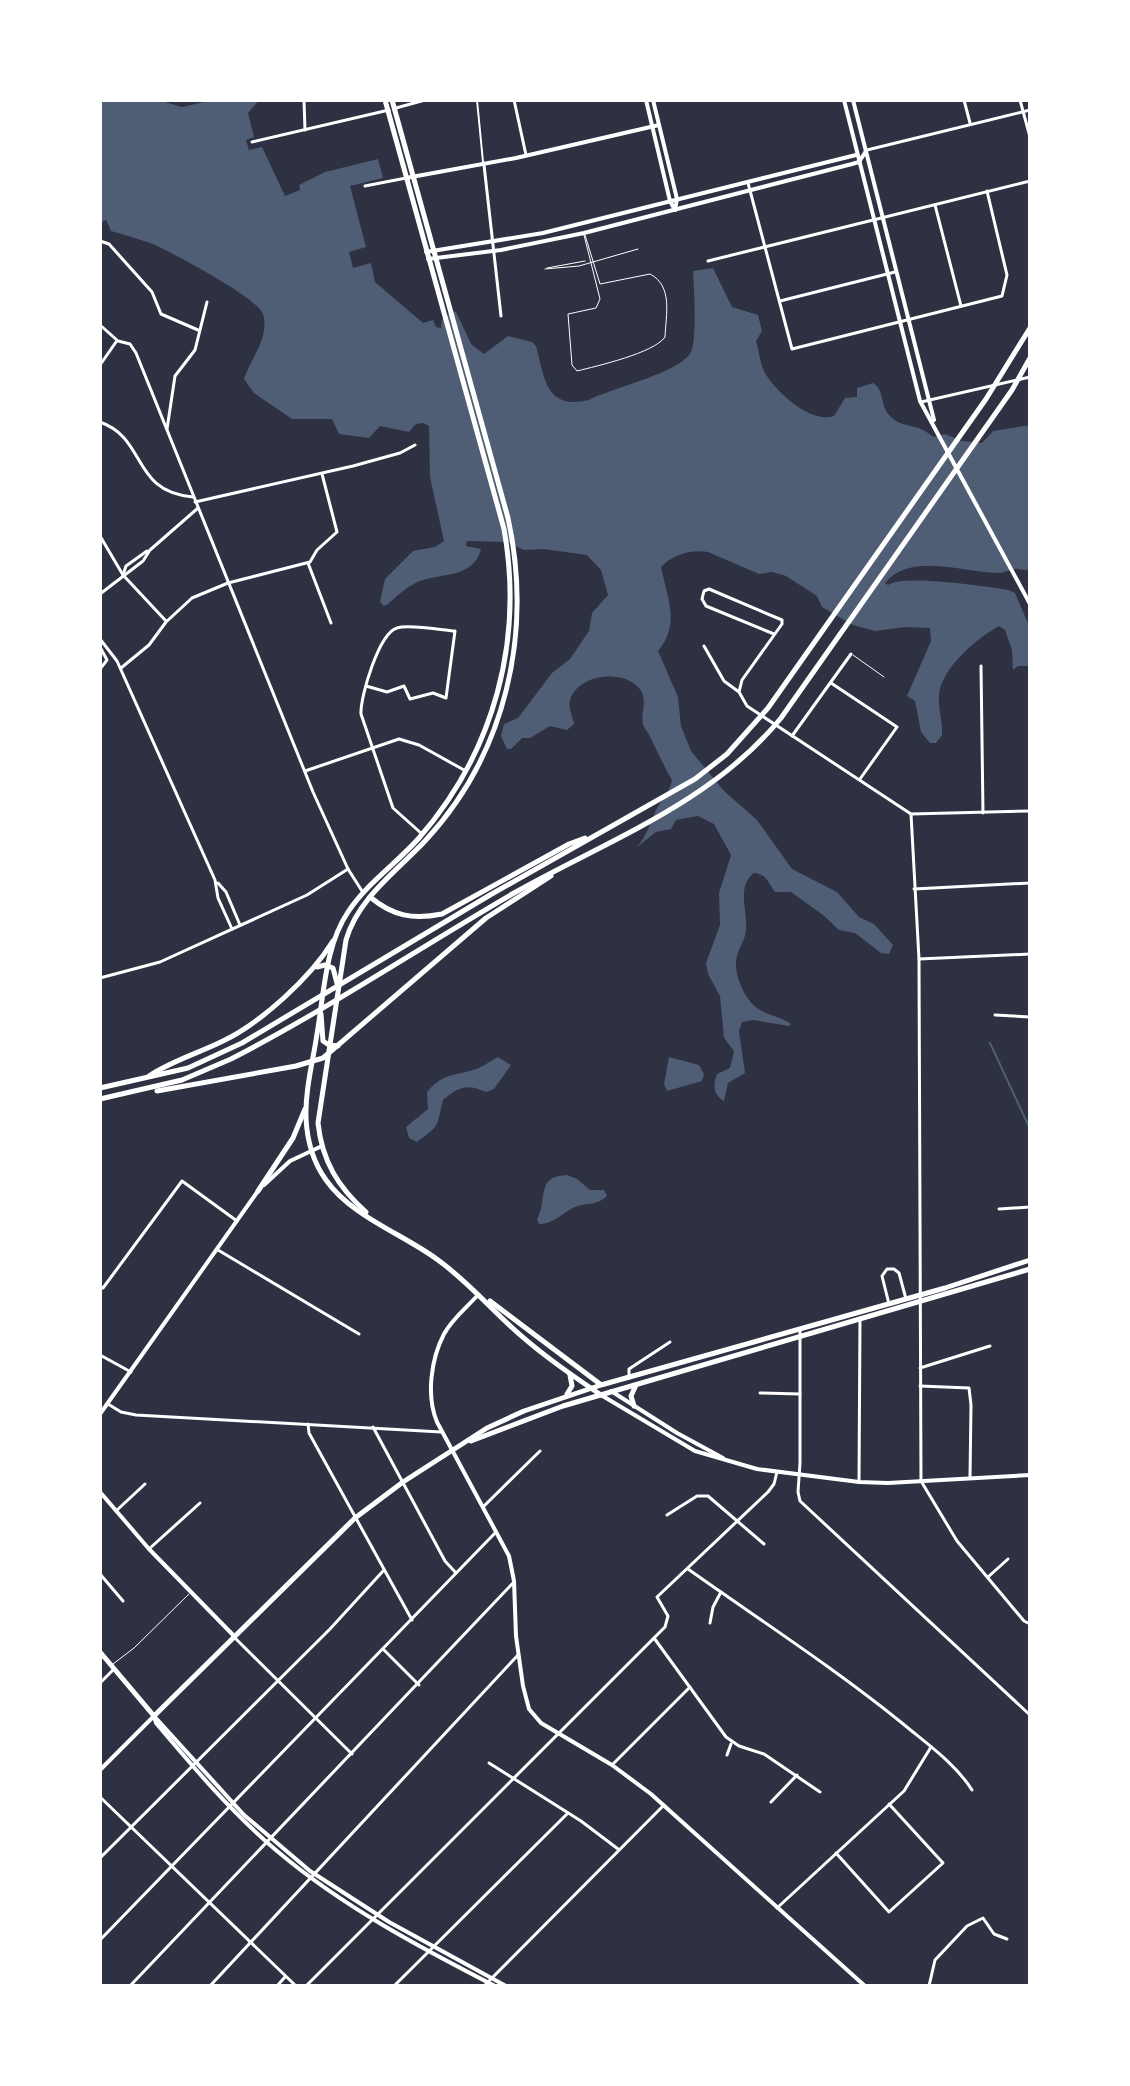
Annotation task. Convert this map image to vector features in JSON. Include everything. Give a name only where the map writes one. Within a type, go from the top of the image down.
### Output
[{"type":"main road","points":[[373,1219],[341,1187],[329,1166],[322,1146],[318,1113],[350,928],[370,897],[437,827],[473,775],[497,722],[511,672],[518,614],[508,518],[385,100]]},
{"type":"main road","points":[[390,109],[392,100]]},
{"type":"main road","points":[[646,100],[677,199],[675,210]]},
{"type":"main road","points":[[653,100],[670,201],[675,210]]},
{"type":"main road","points":[[844,100],[900,322],[924,401],[1030,604]]},
{"type":"main road","points":[[853,100],[924,401]]},
{"type":"main road","points":[[409,177],[484,165],[656,125]]},
{"type":"main road","points":[[430,255],[582,224],[866,151]]},
{"type":"main road","points":[[430,255],[494,250],[584,233],[859,162],[866,151]]},
{"type":"main road","points":[[100,1088],[188,1068],[220,1054],[714,765],[760,719],[1006,370],[1030,328]]},
{"type":"main road","points":[[124,1095],[211,1069],[567,864],[704,790],[735,766],[775,725],[994,416],[1030,358]]},
{"type":"main road","points":[[313,970],[348,912],[422,834],[465,771],[489,721],[503,672],[510,623],[512,562]]},
{"type":"main road","points":[[364,892],[383,908],[402,916],[442,914],[569,844],[601,833]]},
{"type":"main road","points":[[100,1099],[205,1083],[312,1062],[327,1056],[486,918],[567,864]]},
{"type":"main road","points":[[100,1414],[218,1250],[293,1138],[306,1104],[333,941]]},
{"type":"main road","points":[[145,1079],[244,1028],[319,966],[328,965],[335,971],[338,987]]},
{"type":"main road","points":[[321,1014],[322,1039],[329,1045],[338,1045]]},
{"type":"main road","points":[[306,1104],[312,1151],[323,1176],[341,1198],[439,1261],[601,1385],[677,1433],[733,1462]]},
{"type":"main road","points":[[258,1191],[281,1167],[322,1146]]},
{"type":"main road","points":[[100,1770],[355,1518],[403,1482],[501,1421],[591,1388],[860,1315],[1030,1260]]},
{"type":"main road","points":[[860,1315],[906,1299],[1030,1269]]},
{"type":"main road","points":[[479,1294],[521,1335],[570,1374],[672,1439],[703,1455],[777,1472],[859,1482],[1030,1475]]},
{"type":"main road","points":[[479,1294],[453,1321],[440,1345],[430,1393],[433,1413],[509,1556],[514,1581],[518,1655],[529,1709],[537,1720],[612,1765],[664,1805],[865,1986]]},
{"type":"main road","points":[[463,1444],[549,1411],[800,1332]]},
{"type":"main road","points":[[565,1397],[572,1386],[570,1374]]},
{"type":"main road","points":[[634,1406],[631,1396],[637,1384]]},
{"type":"main road","points":[[672,1439],[677,1433]]},
{"type":"main road","points":[[100,1492],[149,1549],[235,1637]]},
{"type":"main road","points":[[100,1652],[154,1716],[156,1723],[232,1806],[269,1841],[312,1875],[375,1917],[495,1986]]},
{"type":"main road","points":[[488,1982],[506,1986]]},
{"type":"street","points":[[304,100],[305,130]]},
{"type":"street","points":[[252,142],[425,100]]},
{"type":"street","points":[[477,100],[501,316]]},
{"type":"street","points":[[514,100],[526,156]]},
{"type":"street","points":[[964,100],[971,125]]},
{"type":"street","points":[[1020,100],[1030,137]]},
{"type":"street","points":[[866,151],[1030,110]]},
{"type":"street","points":[[365,186],[409,177]]},
{"type":"street","points":[[708,261],[1030,181]]},
{"type":"street","points":[[748,183],[792,349],[1002,296],[1007,275],[987,191]]},
{"type":"street","points":[[935,205],[961,306]]},
{"type":"street","points":[[100,241],[109,244],[152,292],[161,314],[198,330]]},
{"type":"street","points":[[780,301],[895,272]]},
{"type":"street","points":[[167,433],[175,378],[194,353],[207,302]]},
{"type":"street","points":[[100,325],[118,341],[133,347],[305,771],[348,869],[364,892]]},
{"type":"street","points":[[100,365],[118,341]]},
{"type":"street","points":[[924,401],[1030,377]]},
{"type":"street","points":[[100,422],[125,435],[141,467],[154,482],[175,495],[193,497]]},
{"type":"street","points":[[195,502],[393,456],[415,445]]},
{"type":"street","points":[[121,668],[149,645],[166,622],[192,598],[228,583],[308,563],[337,532],[322,474]]},
{"type":"street","points":[[100,594],[143,561],[150,550],[198,508]]},
{"type":"street","points":[[100,536],[123,575],[166,622]]},
{"type":"street","points":[[123,575],[126,566],[150,550]]},
{"type":"street","points":[[308,563],[331,623]]},
{"type":"street","points":[[739,692],[742,680],[782,624],[779,617],[709,589],[704,591],[702,599],[706,606],[774,634]]},
{"type":"street","points":[[366,686],[387,692],[404,686],[410,699],[433,693],[446,698],[455,631],[399,627],[389,632],[379,648],[366,686],[360,704],[393,808],[422,834]]},
{"type":"street","points":[[100,639],[121,668],[215,880],[218,898],[232,929]]},
{"type":"street","points":[[704,646],[724,681],[739,692],[747,706],[911,814],[1030,811]]},
{"type":"street","points":[[100,647],[107,660],[100,669]]},
{"type":"street","points":[[792,736],[851,654]]},
{"type":"street","points":[[981,666],[983,813]]},
{"type":"street","points":[[831,683],[897,727],[859,780]]},
{"type":"street","points":[[305,771],[372,747],[407,739],[473,775]]},
{"type":"street","points":[[911,814],[919,959],[921,1481],[957,1541],[1024,1621],[1030,1624]]},
{"type":"street","points":[[100,978],[155,964],[307,895],[348,869]]},
{"type":"street","points":[[215,880],[226,892],[240,925]]},
{"type":"street","points":[[914,889],[1030,883]]},
{"type":"street","points":[[919,959],[1030,954]]},
{"type":"street","points":[[995,1015],[1030,1017]]},
{"type":"street","points":[[100,1287],[103,1288],[182,1181],[237,1221]]},
{"type":"street","points":[[999,1209],[1030,1207]]},
{"type":"street","points":[[218,1250],[359,1334]]},
{"type":"street","points":[[889,1304],[882,1276],[887,1269],[899,1273],[906,1299]]},
{"type":"street","points":[[859,1482],[860,1315]]},
{"type":"street","points":[[800,1332],[798,1495],[805,1507],[1030,1715]]},
{"type":"street","points":[[629,1378],[629,1369],[670,1342]]},
{"type":"street","points":[[920,1368],[990,1346]]},
{"type":"street","points":[[100,1355],[131,1372]]},
{"type":"street","points":[[920,1386],[969,1388],[970,1478]]},
{"type":"street","points":[[760,1393],[800,1394]]},
{"type":"street","points":[[108,1404],[131,1414],[443,1432]]},
{"type":"street","points":[[308,1424],[309,1433],[412,1620]]},
{"type":"street","points":[[373,1427],[445,1561],[457,1575]]},
{"type":"street","points":[[483,1507],[540,1451]]},
{"type":"street","points":[[306,1986],[654,1638],[668,1620],[657,1597],[772,1488],[777,1472]]},
{"type":"street","points":[[116,1511],[145,1484]]},
{"type":"street","points":[[667,1515],[697,1496],[712,1497],[764,1544]]},
{"type":"street","points":[[149,1549],[200,1503]]},
{"type":"street","points":[[100,1940],[497,1531]]},
{"type":"street","points":[[988,1577],[1008,1559]]},
{"type":"street","points":[[688,1569],[846,1678],[931,1747],[963,1776],[972,1790]]},
{"type":"street","points":[[100,1858],[278,1681],[384,1570]]},
{"type":"street","points":[[100,1574],[123,1601]]},
{"type":"street","points":[[130,1986],[419,1685],[514,1581]]},
{"type":"street","points":[[710,1623],[712,1609],[721,1592]]},
{"type":"street","points":[[235,1637],[352,1754]]},
{"type":"street","points":[[654,1638],[732,1742],[764,1754],[820,1792]]},
{"type":"street","points":[[383,1649],[419,1685]]},
{"type":"street","points":[[210,1986],[518,1655]]},
{"type":"street","points":[[100,1683],[112,1667]]},
{"type":"street","points":[[612,1765],[690,1687]]},
{"type":"street","points":[[727,1755],[732,1742]]},
{"type":"street","points":[[777,1908],[911,1782],[931,1747]]},
{"type":"street","points":[[489,1763],[619,1850]]},
{"type":"street","points":[[771,1802],[797,1775]]},
{"type":"street","points":[[100,1797],[296,1986]]},
{"type":"street","points":[[836,1853],[889,1912],[943,1863],[889,1804]]},
{"type":"street","points":[[488,1982],[664,1805]]},
{"type":"street","points":[[394,1986],[568,1813]]},
{"type":"street","points":[[929,1986],[936,1958],[967,1926],[983,1918],[994,1934],[1007,1939]]},
{"type":"street","points":[[277,1986],[285,1977]]},
{"type":"lane","points":[[582,224],[599,304],[596,308],[572,312],[567,318],[572,365],[577,371],[616,361],[659,344],[665,337],[666,291],[663,283],[650,274],[603,285],[598,281],[584,233]]},
{"type":"lane","points":[[589,261],[579,266],[545,269],[638,249]]},
{"type":"lane","points":[[851,654],[884,677]]},
{"type":"lane","points":[[112,1667],[191,1593]]},
{"type":"water","points":[[100,100],[158,100],[182,107],[213,100],[259,100],[248,113],[254,137],[246,140],[249,150],[262,147],[285,196],[300,190],[299,185],[325,172],[378,159],[383,178],[350,186],[366,247],[349,252],[353,268],[371,263],[375,282],[423,323],[433,320],[436,327],[441,328],[442,320],[452,311],[456,312],[471,344],[484,354],[508,336],[532,342],[536,346],[545,381],[550,390],[564,401],[589,400],[660,373],[684,360],[691,352],[694,337],[693,271],[713,268],[732,307],[758,315],[762,331],[756,341],[765,373],[777,389],[805,411],[825,417],[834,416],[845,398],[857,397],[857,388],[873,383],[892,418],[934,437],[945,434],[962,441],[982,443],[993,431],[1030,425],[1030,569],[1000,573],[923,566],[896,573],[885,583],[926,581],[1008,590],[1015,593],[1030,628],[1030,666],[1018,666],[1013,670],[1012,650],[1005,630],[999,626],[980,638],[952,666],[941,687],[942,735],[936,743],[930,743],[921,732],[915,701],[907,696],[931,641],[930,628],[875,631],[853,625],[822,607],[817,596],[786,576],[772,572],[759,574],[708,552],[682,554],[661,567],[671,620],[665,641],[658,651],[678,697],[681,726],[691,751],[724,791],[757,820],[792,869],[837,892],[859,917],[874,924],[893,945],[889,954],[881,953],[855,933],[839,930],[791,892],[775,892],[765,877],[754,873],[745,885],[746,931],[737,956],[737,975],[753,1005],[791,1024],[753,1020],[742,1022],[739,1031],[745,1073],[728,1083],[724,1101],[716,1093],[715,1082],[717,1074],[730,1068],[734,1051],[724,1038],[720,996],[708,974],[706,963],[720,925],[719,893],[731,855],[714,824],[698,816],[676,820],[671,829],[656,832],[637,847],[672,780],[643,725],[644,702],[639,688],[623,678],[591,680],[582,684],[570,700],[574,724],[567,730],[550,726],[530,738],[522,738],[511,749],[507,749],[501,736],[504,724],[518,718],[552,673],[570,659],[589,631],[592,613],[608,595],[601,570],[587,555],[543,549],[524,550],[508,542],[467,541],[466,546],[481,549],[472,565],[456,573],[416,583],[384,606],[380,602],[385,579],[413,551],[435,547],[444,541],[430,477],[429,426],[416,424],[409,432],[380,426],[369,438],[339,434],[332,419],[292,419],[254,393],[244,379],[264,331],[263,314],[258,307],[231,287],[177,256],[153,244],[111,231],[106,220],[100,223]]},
{"type":"water","points":[[498,1057],[511,1065],[494,1089],[486,1092],[468,1087],[453,1092],[443,1100],[434,1128],[417,1142],[409,1138],[406,1127],[428,1109],[427,1092],[434,1085],[446,1077],[481,1067]]},
{"type":"water","points":[[669,1057],[699,1065],[704,1074],[702,1081],[667,1091],[664,1084]]},
{"type":"water","points":[[567,1175],[590,1190],[604,1190],[607,1196],[539,1224],[537,1219],[546,1184],[557,1176]]},
{"type":"waterway","points":[[990,1043],[1030,1129]]}]
